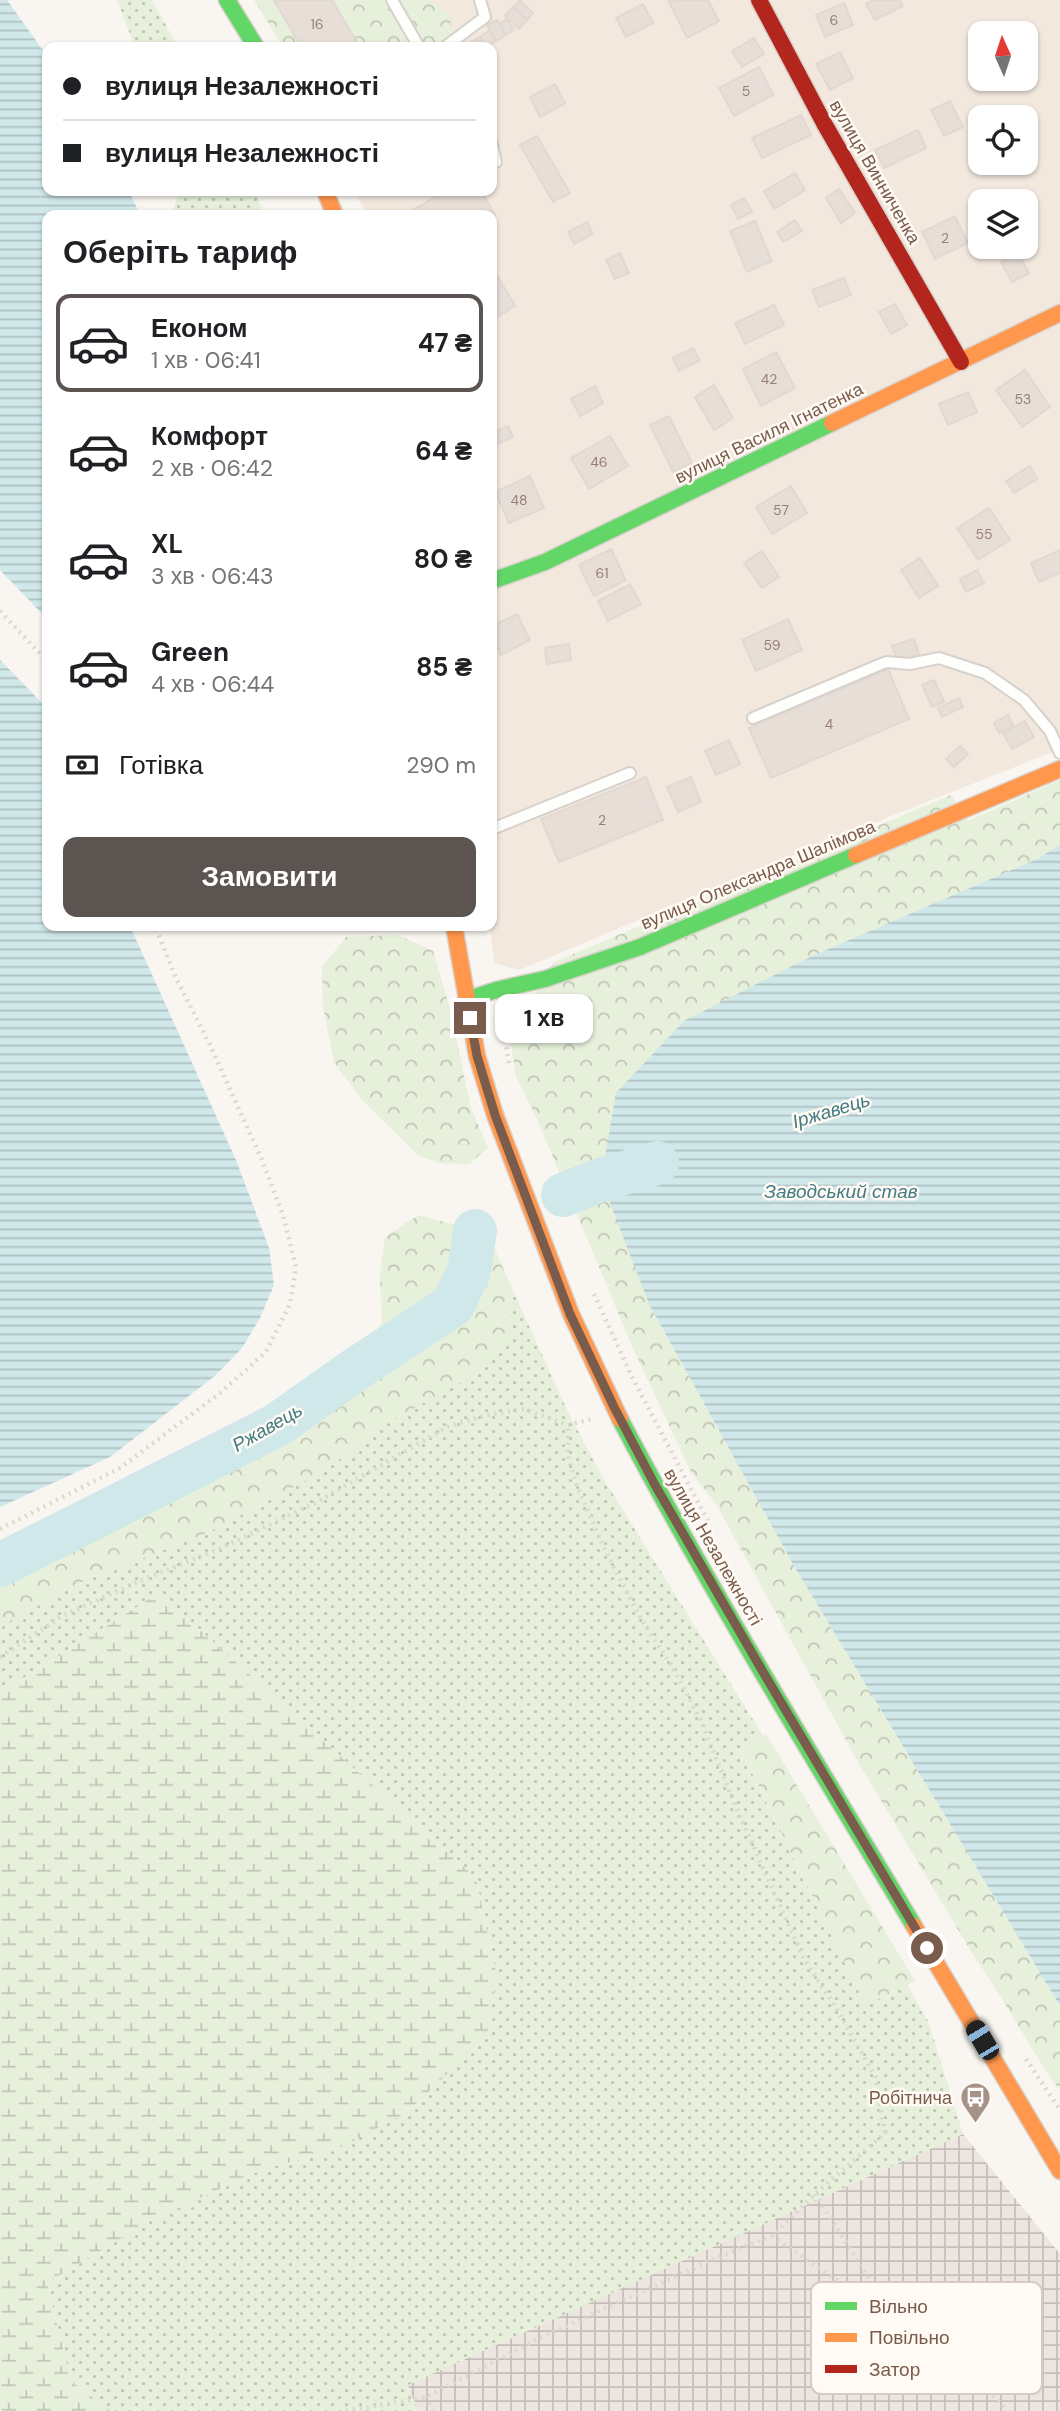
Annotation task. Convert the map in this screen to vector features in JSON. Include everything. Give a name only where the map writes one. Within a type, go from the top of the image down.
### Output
[{"type":"street","points":[[227,0],[253,42]]},
{"type":"street","name":"вулиця Винниченка","points":[[759,0],[825,125],[961,362]]},
{"type":"street","name":"вулиця Василя Ігнатенка","points":[[497,579],[545,562],[1060,313]]},
{"type":"street","name":"вулиця Олександра Шалімова","points":[[466,1000],[545,979],[639,947],[1060,769]]},
{"type":"street","name":"вулиця Незалежності","points":[[455,931],[477,1056],[495,1115],[570,1314],[614,1407],[655,1485],[776,1695],[1060,2171]]},
{"type":"street","name":"вулиця Незалежності","points":[[1044,2141],[1060,2157]]},
{"type":"lane","points":[[392,0],[416,42]]},
{"type":"lane","points":[[452,42],[485,17],[480,0]]},
{"type":"lane","points":[[753,718],[886,663],[910,664],[939,658],[985,673],[1024,700],[1050,731],[1060,753]]},
{"type":"lane","points":[[497,827],[630,774]]},
{"type":"path","points":[[0,611],[42,656]]},
{"type":"path","points":[[0,1529],[120,1468],[220,1393],[266,1352],[290,1304],[296,1267],[283,1215],[262,1160],[176,978],[157,931]]},
{"type":"path","points":[[510,1076],[505,1038],[509,1018],[517,1008]]},
{"type":"path","points":[[590,1287],[632,1377],[711,1525]]},
{"type":"path","points":[[0,1657],[64,1615],[221,1548],[317,1502],[449,1426],[487,1415],[524,1409],[568,1425],[568,1456],[577,1486],[603,1546],[642,1621],[672,1666],[700,1719],[803,1956],[875,2076],[885,2133],[772,2236],[716,2258],[540,2338],[426,2397],[346,2411]]},
{"type":"path","points":[[1022,2054],[1060,2110]]},
{"type":"path","points":[[815,2194],[871,2282]]},
{"type":"path","points":[[772,2236],[840,2282]]},
{"type":"path","points":[[991,2394],[1008,2411]]},
{"type":"path","points":[[426,2397],[432,2411]]},
{"type":"shaded area","points":[[256,0],[1060,0],[1060,749],[811,848],[519,970],[494,963],[491,931],[497,931],[497,210],[364,210],[358,196],[497,196],[497,42],[281,42]]},
{"type":"shaded area","points":[[963,2134],[1060,2254],[1060,2411],[418,2411],[407,2385]]},
{"type":"green space","points":[[117,0],[152,0],[175,42],[133,42]]},
{"type":"green space","points":[[254,0],[431,0],[449,15],[454,42],[280,42]]},
{"type":"green space","points":[[178,196],[257,196],[262,210],[173,210]]},
{"type":"green space","points":[[1060,780],[1060,845],[1037,859],[810,957],[650,1306],[794,1566],[1060,2006],[1060,2091],[975,1958],[858,1762],[716,1504],[691,1472],[632,1346],[538,1121],[516,1076],[511,1044],[515,1018],[535,995],[554,962],[951,795],[968,821]]},
{"type":"green space","points":[[398,935],[433,951],[449,1005],[471,1108],[488,1148],[469,1164],[439,1163],[419,1156],[362,1100],[334,1062],[323,1006],[322,967],[346,937]]},
{"type":"green space","points":[[419,1215],[488,1234],[510,1284],[511,1331],[483,1370],[393,1420],[322,1472],[207,1533],[84,1581],[0,1626],[0,1578],[210,1466],[300,1405],[371,1363],[382,1321],[380,1274],[385,1237]]},
{"type":"green space","points":[[510,1284],[567,1410],[603,1478],[763,1736],[740,1749],[866,2005],[907,1985],[928,2021],[963,2134],[408,2385],[418,2411],[110,2411],[71,2381],[47,2283],[146,2223],[263,2169],[331,2152],[488,2035],[496,1973],[476,1878],[159,1593],[0,1693],[0,1626],[84,1581],[207,1533],[322,1472],[511,1331]]},
{"type":"green space","points":[[159,1593],[476,1878],[496,1973],[488,2035],[406,2113],[331,2152],[263,2169],[146,2223],[47,2283],[71,2381],[110,2411],[0,2411],[0,1693]]},
{"type":"green space","points":[[766,1734],[915,1981],[866,2005],[740,1748]]},
{"type":"water","points":[[0,0],[7,0],[42,49],[42,196],[131,196],[138,210],[42,210],[42,614],[0,570]]},
{"type":"water","points":[[0,660],[42,703],[42,931],[132,931],[236,1160],[269,1248],[274,1285],[260,1318],[242,1348],[216,1375],[110,1457],[0,1507]]},
{"type":"water","name":"Заводський став","points":[[1060,845],[1060,2006],[794,1566],[650,1306],[601,1180],[616,1093],[684,1021],[810,957],[1037,859]]},
{"type":"building","points":[[274,0],[332,0],[357,42],[298,42]]},
{"type":"building","points":[[520,0],[533,13],[527,20],[513,7]]},
{"type":"building","points":[[668,0],[708,0],[719,21],[687,38]]},
{"type":"building","points":[[873,0],[900,0],[903,6],[875,20],[866,4]]},
{"type":"building","points":[[844,3],[853,25],[825,37],[816,15]]},
{"type":"building","points":[[643,4],[653,23],[626,37],[616,18]]},
{"type":"building","points":[[513,7],[527,20],[519,29],[505,16]]},
{"type":"building","points":[[507,19],[514,30],[506,35],[499,24]]},
{"type":"building","points":[[497,20],[506,35],[496,41],[487,25]]},
{"type":"building","points":[[490,30],[496,41],[483,42],[480,37]]},
{"type":"building","points":[[754,38],[764,54],[742,67],[732,51]]},
{"type":"building","points":[[840,52],[853,78],[830,90],[816,64]]},
{"type":"building","points":[[759,67],[773,95],[734,116],[719,88]]},
{"type":"building","points":[[555,84],[565,103],[540,117],[530,97]]},
{"type":"building","points":[[950,101],[963,127],[944,136],[931,110]]},
{"type":"building","points":[[801,115],[811,135],[762,158],[752,138]]},
{"type":"building","points":[[918,130],[926,148],[884,168],[875,150]]},
{"type":"building","points":[[537,136],[570,193],[553,202],[520,145]]},
{"type":"building","points":[[795,173],[805,190],[774,209],[764,191]]},
{"type":"building","points":[[839,189],[855,213],[841,223],[826,198]]},
{"type":"building","points":[[437,196],[484,196],[492,210],[413,210]]},
{"type":"building","points":[[744,198],[752,212],[738,219],[731,205]]},
{"type":"building","points":[[955,216],[968,243],[935,259],[922,232]]},
{"type":"building","points":[[795,220],[802,231],[783,242],[777,232]]},
{"type":"building","points":[[755,221],[772,261],[747,272],[730,231]]},
{"type":"building","points":[[587,222],[593,234],[574,244],[568,232]]},
{"type":"building","points":[[620,253],[629,273],[615,279],[606,260]]},
{"type":"building","points":[[1007,259],[1021,259],[1029,273],[1012,282],[1001,262]]},
{"type":"building","points":[[497,278],[515,306],[497,317]]},
{"type":"building","points":[[844,278],[851,295],[819,307],[812,290]]},
{"type":"building","points":[[895,304],[907,325],[891,334],[879,312]]},
{"type":"building","points":[[774,305],[784,325],[745,344],[735,323]]},
{"type":"building","points":[[693,348],[700,360],[679,371],[673,358]]},
{"type":"building","points":[[776,352],[795,388],[761,406],[743,369]]},
{"type":"building","points":[[1025,370],[1050,407],[1022,427],[996,390]]},
{"type":"building","points":[[714,385],[733,418],[714,430],[695,397]]},
{"type":"building","points":[[595,386],[603,403],[580,416],[571,399]]},
{"type":"building","points":[[968,392],[977,412],[948,425],[939,404]]},
{"type":"building","points":[[669,416],[692,463],[673,472],[650,425]]},
{"type":"building","points":[[508,426],[513,437],[497,444],[497,431]]},
{"type":"building","points":[[610,436],[628,466],[589,489],[571,458]]},
{"type":"building","points":[[1030,466],[1037,479],[1014,493],[1006,481]]},
{"type":"building","points":[[530,476],[544,508],[509,523],[497,491]]},
{"type":"building","points":[[791,486],[807,513],[772,534],[756,507]]},
{"type":"building","points":[[989,508],[1010,540],[978,560],[957,528]]},
{"type":"building","points":[[611,549],[626,580],[594,596],[579,565]]},
{"type":"building","points":[[1060,550],[1060,573],[1039,582],[1031,563]]},
{"type":"building","points":[[762,551],[779,577],[762,588],[744,563]]},
{"type":"building","points":[[920,558],[938,586],[919,598],[901,570]]},
{"type":"building","points":[[977,570],[984,583],[966,592],[960,579]]},
{"type":"building","points":[[630,584],[641,604],[608,621],[598,601]]},
{"type":"building","points":[[517,614],[530,640],[501,655],[497,646],[497,624]]},
{"type":"building","points":[[788,619],[802,650],[756,671],[742,640]]},
{"type":"building","points":[[914,639],[919,654],[898,662],[892,646]]},
{"type":"building","points":[[569,644],[571,660],[547,664],[545,648]]},
{"type":"building","points":[[888,669],[909,719],[771,778],[749,728]]},
{"type":"building","points":[[934,680],[944,702],[932,707],[922,685]]},
{"type":"building","points":[[959,698],[963,707],[942,717],[938,708]]},
{"type":"building","points":[[1008,715],[1013,725],[999,733],[994,723]]},
{"type":"building","points":[[1025,721],[1034,737],[1012,749],[1003,733]]},
{"type":"building","points":[[729,740],[740,764],[716,775],[705,751]]},
{"type":"building","points":[[960,746],[968,754],[954,767],[946,759]]},
{"type":"building","points":[[646,777],[663,820],[559,862],[541,819]]},
{"type":"building","points":[[691,777],[701,802],[678,812],[667,787]]},
{"type":"waterway","name":"Іржавець","points":[[563,1195],[657,1163]]},
{"type":"waterway","name":"Ржавець","points":[[0,1565],[277,1425],[453,1305],[469,1271],[475,1231]]},
{"type":"traffic: fast","points":[[227,0],[253,42]]},
{"type":"traffic: fast","points":[[497,579],[545,562],[832,423]]},
{"type":"traffic: fast","points":[[466,1000],[545,979],[640,947],[856,855]]},
{"type":"traffic: fast","points":[[620,1419],[727,1611],[914,1926]]},
{"type":"traffic: slow","points":[[327,196],[333,210]]},
{"type":"traffic: slow","points":[[832,423],[1060,313]]},
{"type":"traffic: slow","points":[[856,855],[1060,769]]},
{"type":"traffic: slow","points":[[455,931],[477,1056],[495,1115],[571,1314],[620,1419]]},
{"type":"traffic: slow","points":[[914,1926],[1060,2171]]},
{"type":"traffic: jam","points":[[759,0],[825,125],[961,362]]},
{"type":"place","name":"Робітнича","points":[[975,2125]]},
{"type":"route","points":[[470,1018],[477,1056],[495,1115],[570,1314],[614,1407],[655,1485],[763,1672],[927,1948]]}]
